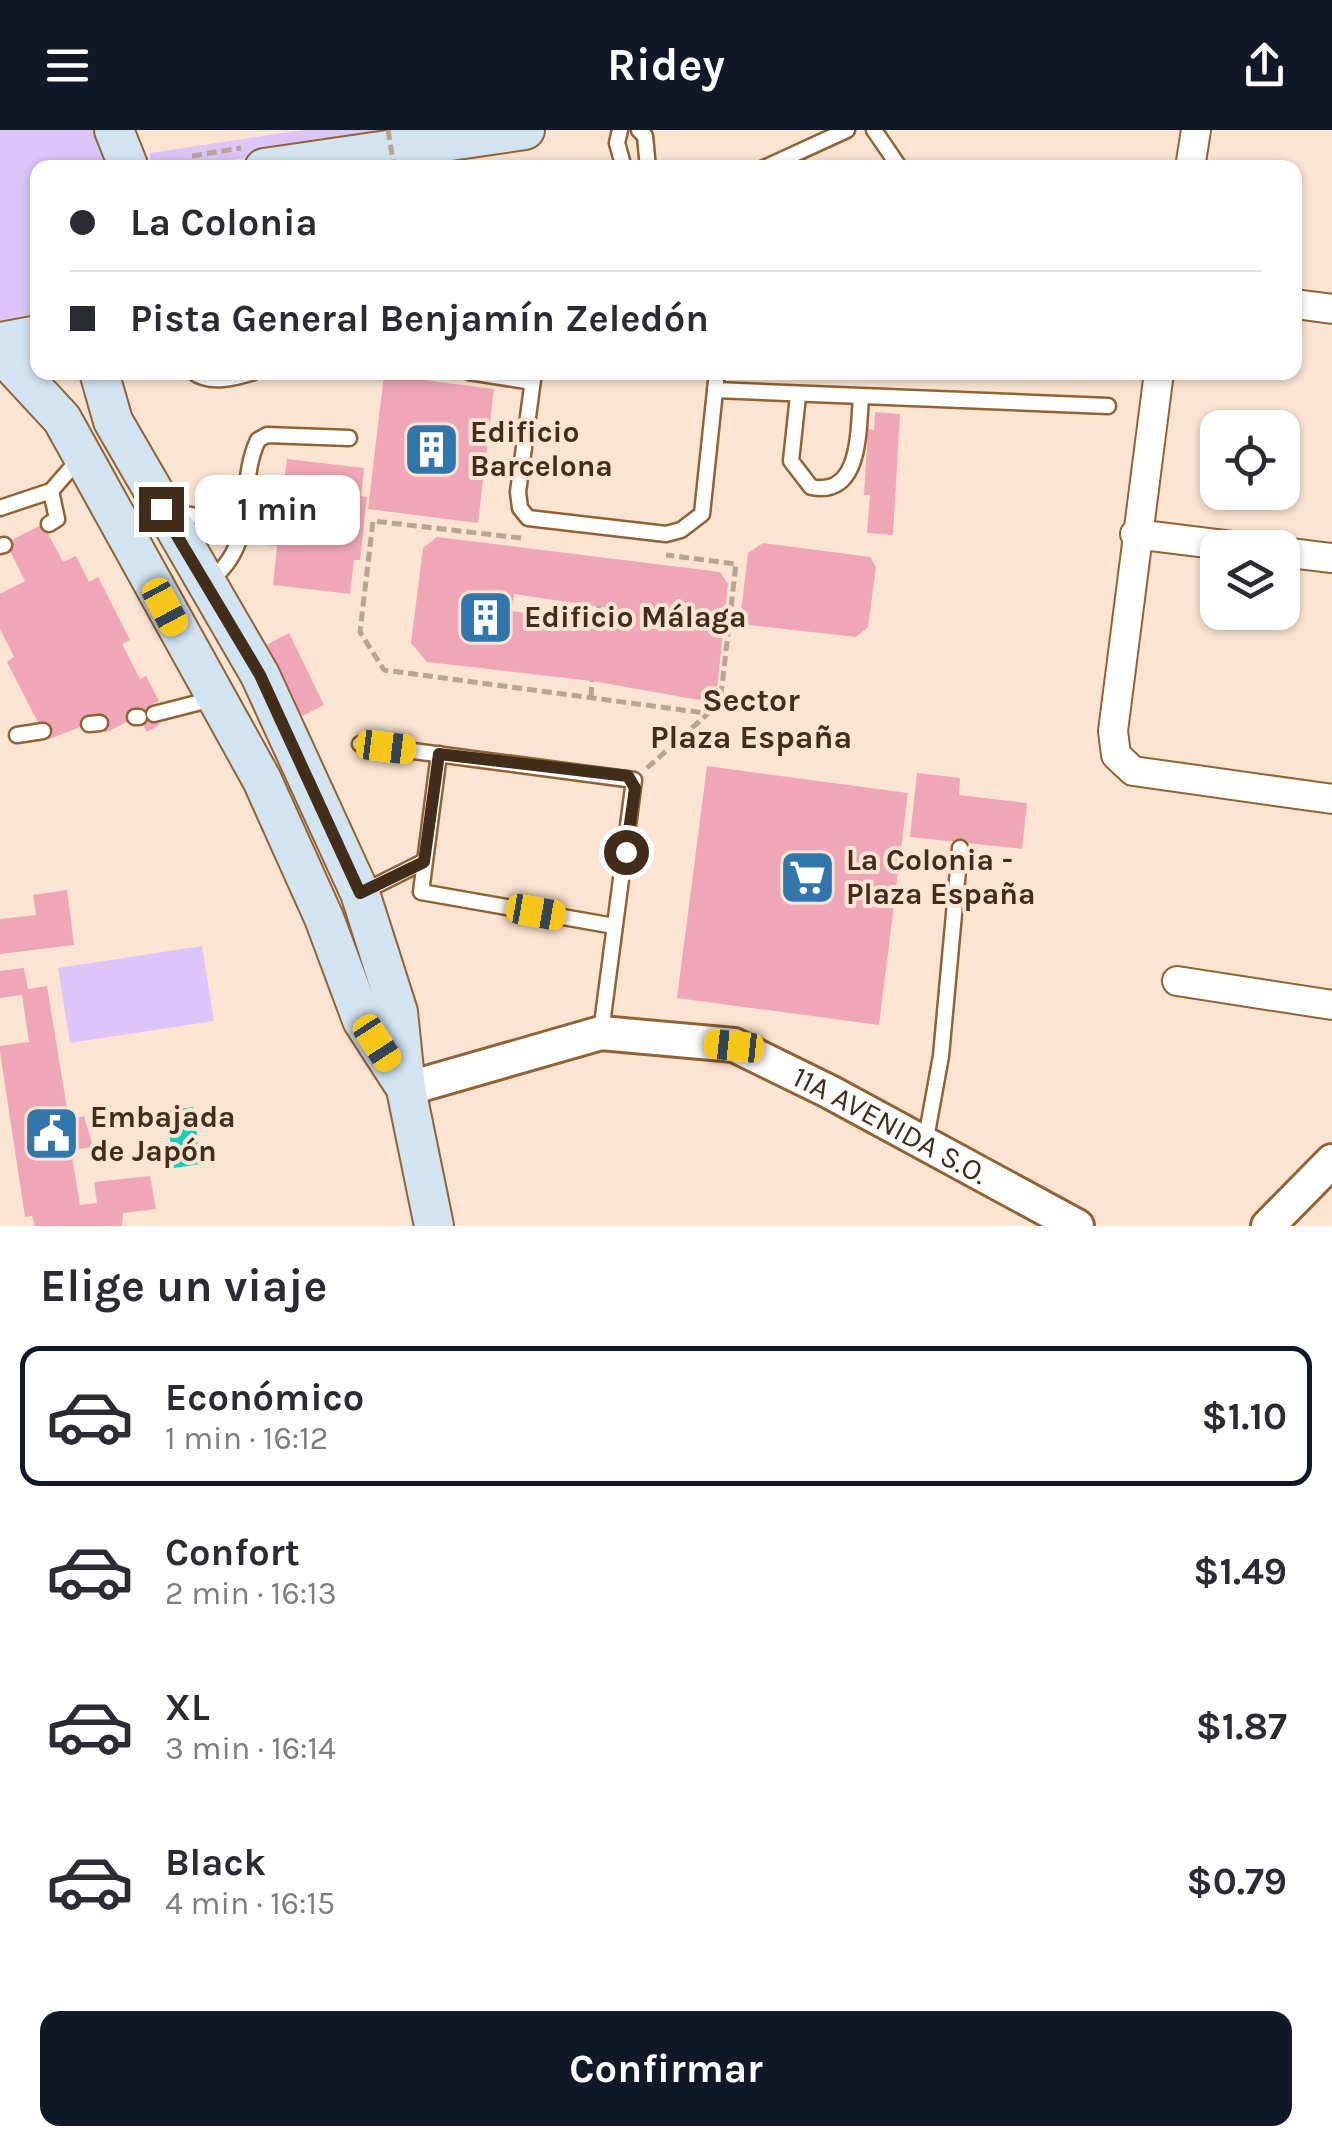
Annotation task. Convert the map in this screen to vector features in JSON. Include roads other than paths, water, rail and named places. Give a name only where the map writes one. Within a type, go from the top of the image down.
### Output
[{"type":"main road","points":[[114,130],[126,160]]},
{"type":"main road","points":[[338,160],[526,130]]},
{"type":"main road","points":[[0,342],[30,336]]},
{"type":"main road","points":[[0,352],[44,397],[82,454],[262,780],[324,918],[362,1020],[406,1089]]},
{"type":"main road","points":[[101,380],[112,421],[260,675],[360,893],[398,1012],[406,1089],[434,1226]]},
{"type":"street","points":[[1191,160],[1196,130]]},
{"type":"street","points":[[1302,305],[1332,309]]},
{"type":"street","points":[[1158,380],[1135,534],[1113,731],[1116,755],[1132,771],[1332,800]]},
{"type":"street","points":[[1135,534],[1200,542]]},
{"type":"street","points":[[1300,554],[1332,558]]},
{"type":"street","points":[[1177,981],[1332,1005]]},
{"type":"street","name":"11A AVENIDA S.O.","points":[[406,1089],[601,1032],[734,1046],[1077,1226]]},
{"type":"street","points":[[1268,1226],[1332,1161]]},
{"type":"lane","points":[[620,130],[617,143],[622,160]]},
{"type":"lane","points":[[638,130],[645,136],[647,160]]},
{"type":"lane","points":[[781,160],[846,130]]},
{"type":"lane","points":[[874,130],[895,160]]},
{"type":"lane","points":[[533,380],[518,492],[520,508],[528,518],[666,534],[682,530],[702,514],[716,380]]},
{"type":"lane","points":[[715,390],[1108,406]]},
{"type":"lane","points":[[798,396],[792,461],[810,487],[826,490],[838,484],[855,460],[861,398]]},
{"type":"lane","points":[[206,584],[224,570],[246,524],[258,440],[267,435],[349,438]]},
{"type":"lane","points":[[0,508],[51,491],[82,454]]},
{"type":"lane","points":[[49,524],[57,520],[51,491]]},
{"type":"lane","points":[[161,509],[246,524]]},
{"type":"lane","points":[[143,716],[214,699]]},
{"type":"lane","points":[[17,735],[42,731]]},
{"type":"lane","points":[[360,744],[634,780],[601,1032]]},
{"type":"lane","points":[[439,754],[421,892],[614,926]]},
{"type":"lane","points":[[925,1145],[941,1056],[960,848]]},
{"type":"lane","points":[[360,893],[424,862]]},
{"type":"water","points":[[193,1107],[201,1164],[174,1168],[166,1111]]},
{"type":"place","name":"Edificio Barcelona","points":[[431,449]]},
{"type":"place","name":"Edificio Málaga","points":[[485,617]]},
{"type":"place","name":"La Colonia - Plaza España","points":[[807,877]]},
{"type":"place","name":"Embajada de Japón","points":[[51,1134]]},
{"type":"district","name":"Sector Plaza España","points":[[751,718]]}]
